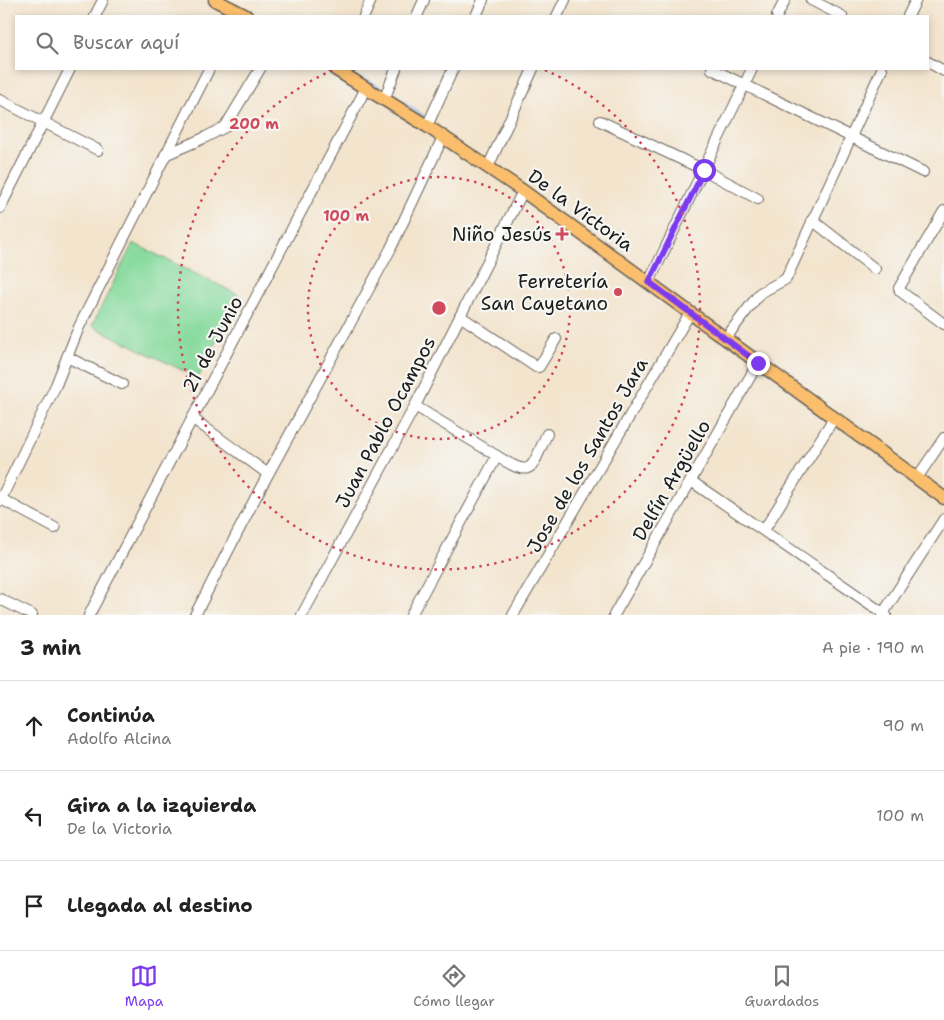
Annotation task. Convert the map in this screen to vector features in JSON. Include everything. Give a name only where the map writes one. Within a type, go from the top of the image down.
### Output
[{"type":"main road","points":[[218,1],[240,15]]},
{"type":"main road","name":"De la Victoria","points":[[339,70],[488,166],[943,495]]},
{"type":"street","points":[[96,15],[103,0]]},
{"type":"street","points":[[364,15],[370,0]]},
{"type":"street","points":[[417,15],[424,0]]},
{"type":"street","points":[[476,15],[483,0]]},
{"type":"street","points":[[558,15],[565,0]]},
{"type":"street","points":[[778,15],[785,0]]},
{"type":"street","points":[[811,0],[840,15]]},
{"type":"street","points":[[908,15],[916,0]]},
{"type":"street","points":[[929,63],[944,71]]},
{"type":"street","points":[[0,208],[70,70]]},
{"type":"street","points":[[55,528],[0,500],[56,385],[79,327],[208,70]]},
{"type":"street","points":[[165,155],[225,127],[259,70]]},
{"type":"street","points":[[384,100],[396,70]]},
{"type":"street","points":[[427,126],[453,70]]},
{"type":"street","points":[[488,166],[533,70]]},
{"type":"street","points":[[714,70],[923,172]]},
{"type":"street","points":[[649,282],[752,70]]},
{"type":"street","points":[[725,339],[760,293],[786,279],[882,70]]},
{"type":"street","name":"21 de Junio","points":[[89,615],[366,88]]},
{"type":"street","points":[[0,100],[98,150]]},
{"type":"street","points":[[600,121],[704,170],[758,199]]},
{"type":"street","points":[[195,615],[268,474],[390,250],[443,137]]},
{"type":"street","name":"Juan Pablo Ocampos","points":[[302,615],[415,406],[523,191]]},
{"type":"street","points":[[944,211],[899,288],[900,291],[944,324]]},
{"type":"street","points":[[812,220],[875,269]]},
{"type":"street","name":"Jose de los Santos Jara","points":[[513,615],[690,313]]},
{"type":"street","points":[[460,316],[536,367],[539,367],[556,339]]},
{"type":"street","points":[[67,357],[122,384]]},
{"type":"street","name":"Delfín Argüello","points":[[614,615],[758,363]]},
{"type":"street","points":[[415,406],[514,467],[522,470],[528,469],[533,463],[546,434]]},
{"type":"street","points":[[192,418],[268,474]]},
{"type":"street","points":[[764,530],[834,418]]},
{"type":"street","points":[[917,478],[944,438]]},
{"type":"street","points":[[411,615],[497,456]]},
{"type":"street","points":[[691,481],[884,614],[944,519]]},
{"type":"street","points":[[0,599],[32,615]]},
{"type":"green space","points":[[133,243],[239,295],[198,378],[92,326]]},
{"type":"waterway","points":[[368,80],[379,87]]},
{"type":"waterway","points":[[403,103],[423,116]]},
{"type":"place","name":"Niño Jesús","points":[[562,234]]},
{"type":"place","name":"Ferretería San Cayetano","points":[[618,292]]},
{"type":"route","points":[[704,170],[649,282],[758,363]]}]
